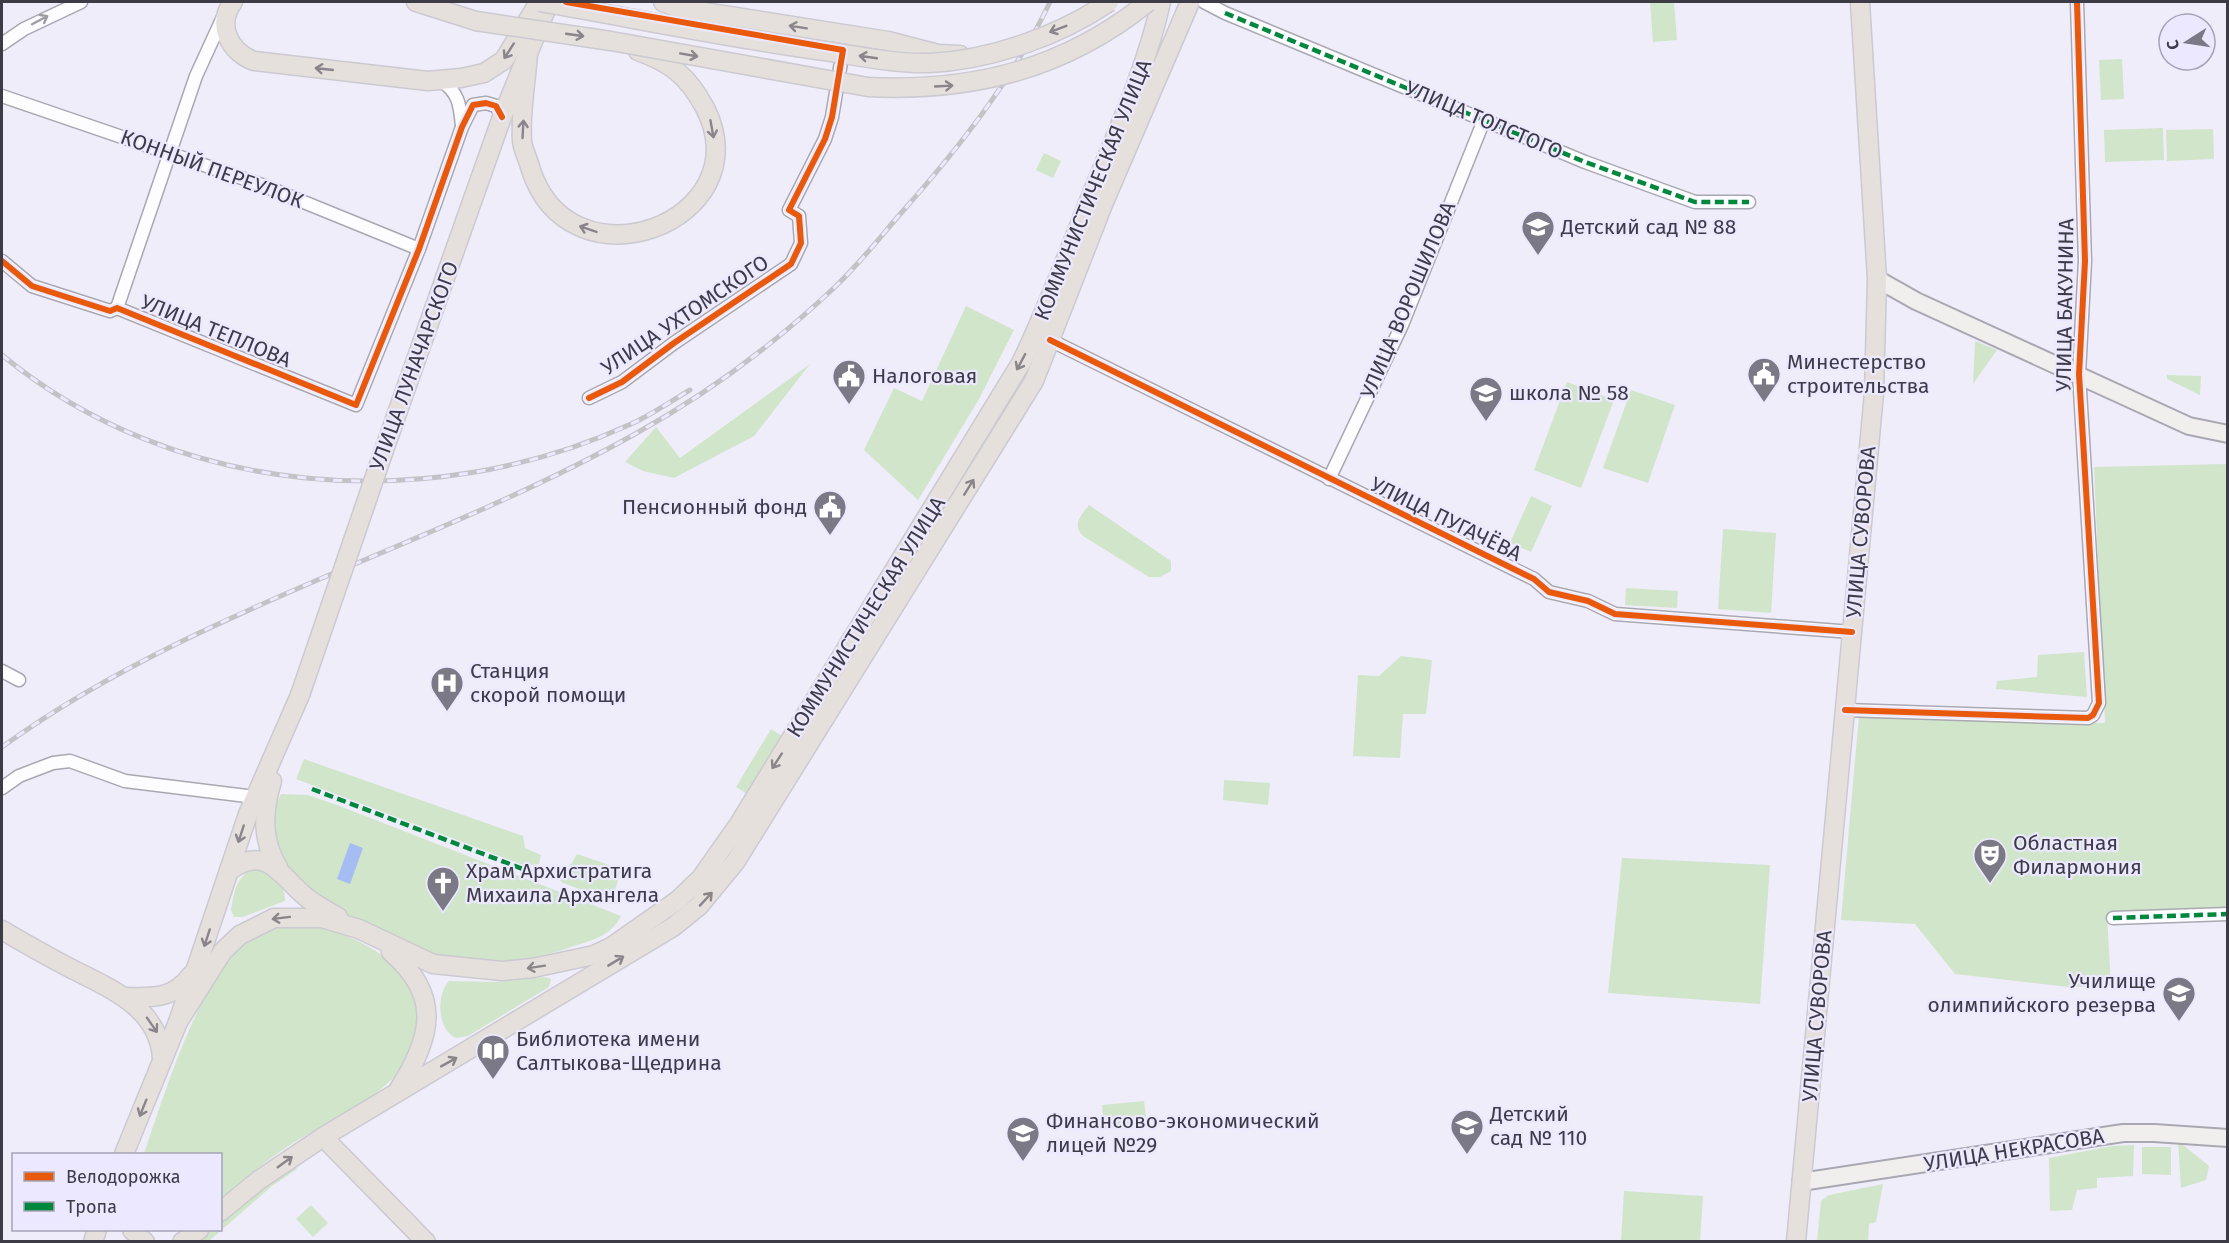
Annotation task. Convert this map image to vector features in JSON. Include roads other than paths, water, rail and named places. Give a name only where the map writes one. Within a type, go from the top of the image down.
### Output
[{"type":"main road","points":[[416,2],[476,21],[611,40],[868,87],[899,88],[965,84],[1040,65],[1090,43],[1148,2]]},
{"type":"main road","points":[[229,7],[225,27],[235,51],[254,61],[441,81],[484,73],[504,60],[539,2],[789,46],[900,62],[930,63],[980,56],[1076,22],[1109,2]]},
{"type":"main road","name":"УЛИЦА ЛУНАЧАРСКОГО","points":[[178,1023],[229,871],[262,795],[300,695],[502,117],[549,2]]},
{"type":"main road","points":[[663,2],[679,8],[888,41],[938,54],[980,56]]},
{"type":"main road","name":"КОММУНИСТИЧЕСКАЯ УЛИЦА","points":[[222,1210],[260,1180],[323,1137],[660,935],[699,906],[736,861],[1034,381],[1043,336],[1154,36],[1161,2]]},
{"type":"main road","points":[[1154,36],[1167,2]]},
{"type":"main road","name":"КОММУНИСТИЧЕСКАЯ УЛИЦА","points":[[359,929],[433,964],[479,970],[533,968],[594,955],[611,947],[678,900],[701,878],[739,824],[1006,390],[1043,336],[1104,202],[1190,2]]},
{"type":"main road","name":"УЛИЦА СУВОРОВА","points":[[1796,1242],[1874,393],[1877,279],[1860,2]]},
{"type":"main road","points":[[528,54],[522,141],[536,186],[569,222],[594,231],[620,235],[645,232],[674,221],[703,191],[712,168],[715,148],[711,120],[698,94],[687,80],[663,60],[611,40]]},
{"type":"main road","points":[[1877,279],[1916,301],[2189,426],[2228,434]]},
{"type":"main road","name":"УЛИЦА ЛУНАЧАРСКОГО","points":[[262,795],[265,832],[278,867]]},
{"type":"main road","points":[[229,871],[254,861],[266,862],[278,867],[305,897],[359,929],[404,963],[421,988],[425,1001],[422,1050],[398,1090]]},
{"type":"main road","points":[[125,1153],[178,1023],[223,951],[240,935],[274,918],[295,916],[322,918],[359,929]]},
{"type":"main road","points":[[2,930],[125,997],[144,1014],[157,1031],[163,1061]]},
{"type":"main road","points":[[125,997],[154,998],[176,992],[199,964]]},
{"type":"main road","name":"УЛИЦА НЕКРАСОВА","points":[[1801,1182],[2123,1133],[2154,1132],[2228,1138]]},
{"type":"main road","points":[[323,1137],[426,1242]]},
{"type":"main road","points":[[133,1231],[145,1242]]},
{"type":"main road","points":[[182,1242],[198,1231]]},
{"type":"street","points":[[2,44],[24,29],[81,2]]},
{"type":"street","name":"УЛИЦА УХТОМСКОГО","points":[[566,2],[843,50],[832,117],[825,139],[789,210],[800,216],[801,243],[790,264],[621,382],[589,398]]},
{"type":"street","name":"УЛИЦА ТОЛСТОГО","points":[[1204,2],[1224,13],[1484,120],[1695,202],[1749,202]]},
{"type":"street","name":"УЛИЦА БАКУНИНА","points":[[1845,710],[2088,718],[2093,715],[2099,703],[2079,374],[2085,261],[2077,2]]},
{"type":"street","points":[[117,308],[196,76],[229,7]]},
{"type":"street","points":[[441,81],[453,88],[460,104],[462,127]]},
{"type":"street","name":"КОННЫЙ ПЕРЕУЛОК","points":[[2,96],[261,184],[419,249]]},
{"type":"street","points":[[419,249],[462,127],[473,105],[486,103],[496,106],[502,117]]},
{"type":"street","name":"УЛИЦА ВОРОШИЛОВА","points":[[1329,479],[1402,325],[1484,120]]},
{"type":"street","name":"УЛИЦА ТЕПЛОВА","points":[[2,261],[32,286],[110,311],[117,308],[356,405],[419,249]]},
{"type":"street","name":"УЛИЦА ПУГАЧЁВА","points":[[1043,336],[1534,579],[1549,592],[1588,601],[1615,614],[1852,632]]},
{"type":"street","points":[[2,671],[19,680]]},
{"type":"street","points":[[2,788],[19,776],[53,763],[70,761],[125,781],[262,795]]},
{"type":"street","points":[[2113,918],[2228,914]]},
{"type":"water","points":[[350,843],[363,848],[350,884],[337,879]]},
{"type":"railway","points":[[2,747],[75,699],[152,656],[232,618],[557,475],[635,434],[714,385],[789,328],[862,259],[984,112],[1020,58],[1050,2]]},
{"type":"railway","points":[[2,355],[70,403],[145,439],[224,464],[306,478],[389,481],[472,473],[553,454],[631,424],[690,390]]},
{"type":"place","name":"Детский сад № 88","points":[[1538,256]]},
{"type":"place","name":"Минестерство строительства","points":[[1764,403]]},
{"type":"place","name":"Налоговая","points":[[849,405]]},
{"type":"place","name":"школа № 58","points":[[1486,422]]},
{"type":"place","name":"Пенсионный фонд","points":[[830,536]]},
{"type":"place","name":"Станция скорой помощи","points":[[447,712]]},
{"type":"place","name":"Областная Филармония","points":[[1990,884]]},
{"type":"place","name":"Храм Архистратига Михаила Архангела","points":[[443,912]]},
{"type":"place","name":"Училище олимпийского резерва","points":[[2179,1022]]},
{"type":"place","name":"Библиотека имени Салтыкова-Щедрина","points":[[493,1080]]},
{"type":"place","name":"Детский сад № 110","points":[[1467,1155]]},
{"type":"place","name":"Финансово-экономический лицей №29","points":[[1023,1162]]}]
